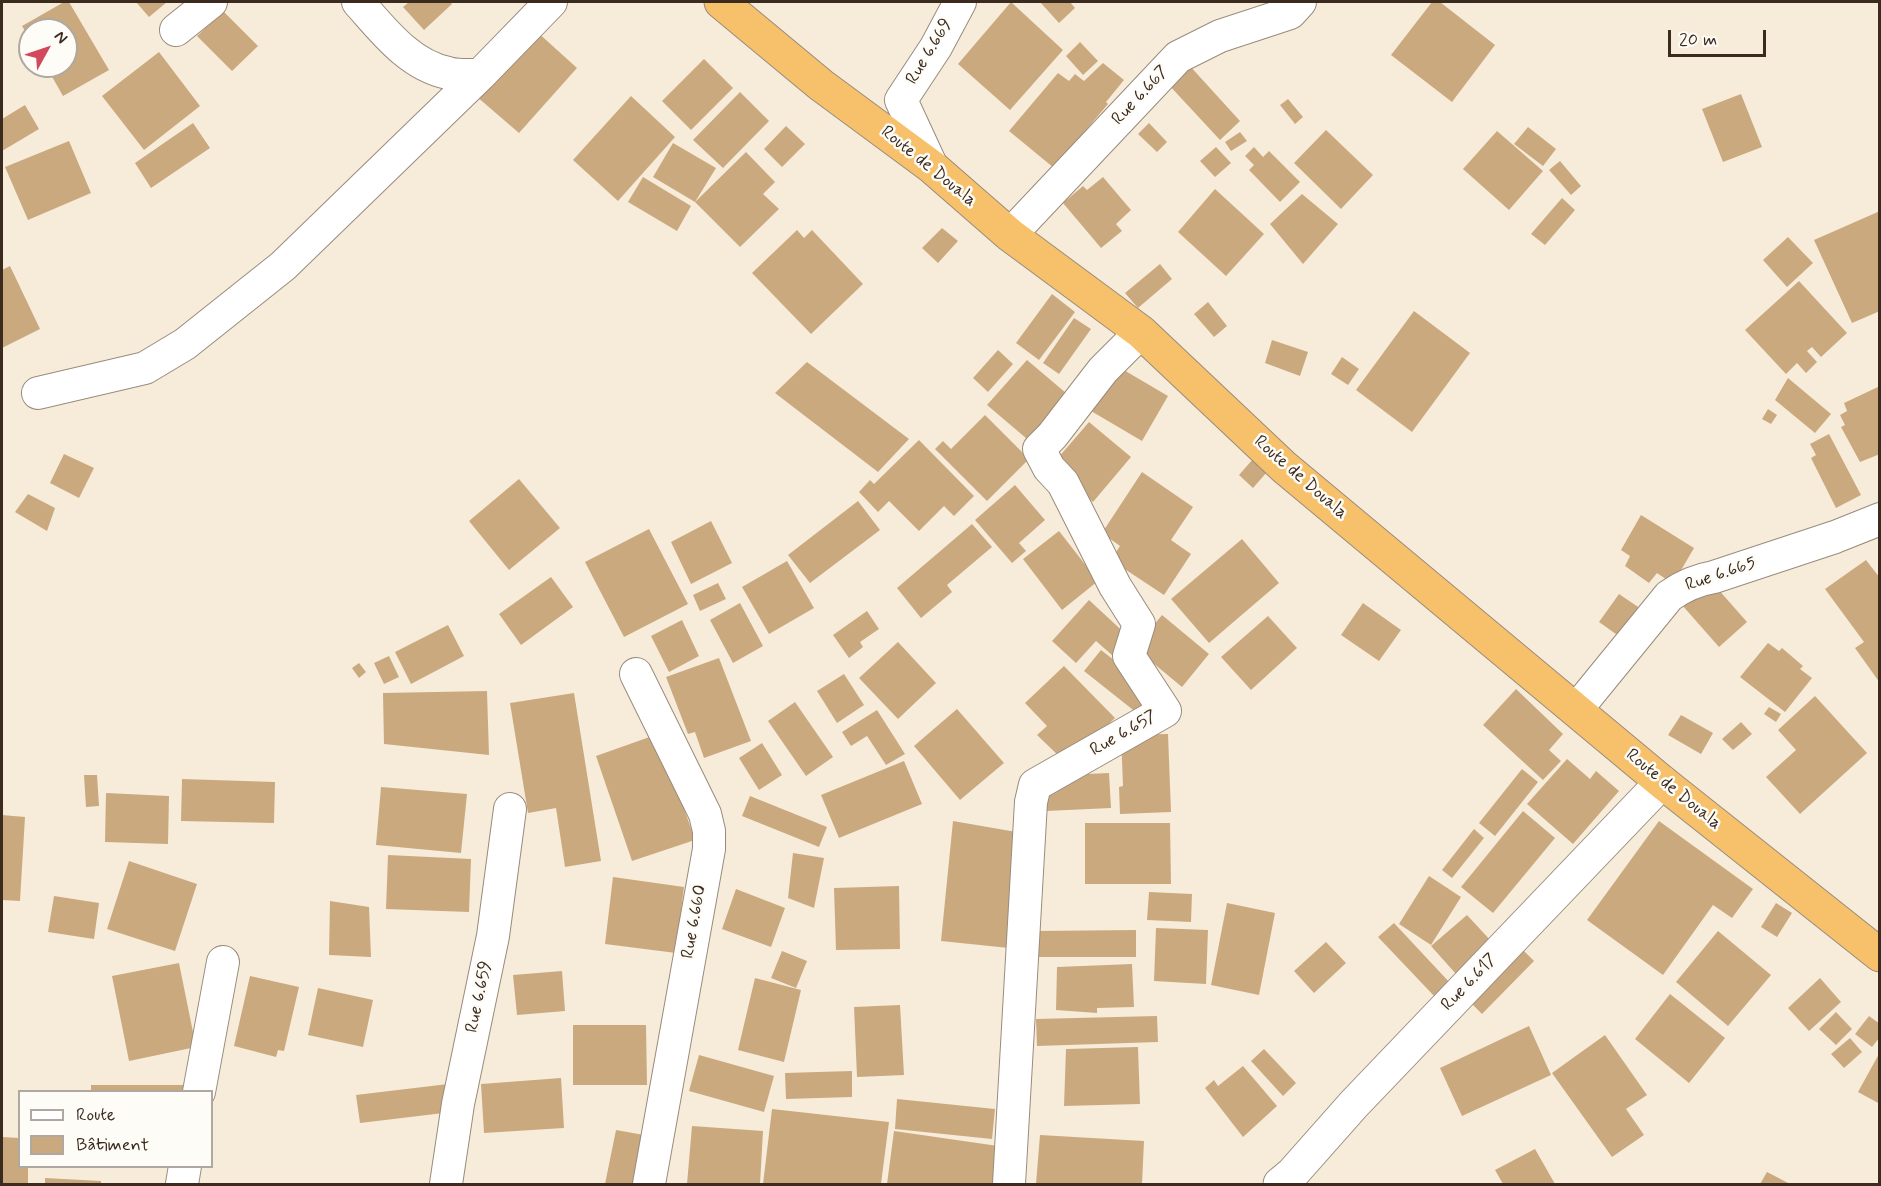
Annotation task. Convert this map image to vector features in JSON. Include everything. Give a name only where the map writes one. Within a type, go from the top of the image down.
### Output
[{"type":"highway","name":"Route de Douala","points":[[721,2],[822,85],[932,167],[1010,235],[1141,332],[1284,467],[1662,782],[1880,955]]},
{"type":"street","points":[[176,30],[211,2]]},
{"type":"street","points":[[358,2],[390,38],[426,67],[449,74],[480,75]]},
{"type":"street","points":[[38,393],[145,368],[185,344],[283,266],[480,75],[551,2]]},
{"type":"street","name":"Rue 6.669","points":[[932,167],[901,100],[936,47],[960,2]]},
{"type":"street","points":[[936,47],[985,2]]},
{"type":"street","name":"Rue 6.667","points":[[1010,235],[1178,57],[1220,36],[1290,13],[1300,2]]},
{"type":"street","name":"Rue 6.657","points":[[1009,1185],[1031,802],[1035,785],[1165,711],[1129,656],[1139,624],[1116,586],[1063,483],[1049,468],[1039,449],[1052,436],[1103,370],[1141,332]]},
{"type":"street","name":"Rue 6.665","points":[[1576,710],[1668,596],[1697,580],[1714,577],[1835,537],[1880,519]]},
{"type":"street","name":"Rue 6.660","points":[[636,674],[705,814],[709,831],[709,849],[649,1185]]},
{"type":"street","name":"Rue 6.617","points":[[1280,1185],[1362,1095],[1662,782]]},
{"type":"street","name":"Rue 6.659","points":[[446,1185],[458,1104],[493,936],[510,809]]},
{"type":"street","points":[[199,1090],[223,962]]},
{"type":"street","points":[[182,1185],[185,1168]]},
{"type":"building","points":[[64,2],[69,2],[109,70],[63,96],[53,78],[78,78],[78,18],[36,18]]},
{"type":"building","points":[[136,2],[167,2],[149,17]]},
{"type":"building","points":[[409,2],[450,2],[452,4],[424,30],[403,7]]},
{"type":"building","points":[[1011,2],[1063,50],[1010,110],[958,64]]},
{"type":"building","points":[[1040,2],[1070,2],[1075,8],[1059,23]]},
{"type":"building","points":[[1432,2],[1440,2],[1495,45],[1452,102],[1391,55]]},
{"type":"building","points":[[223,11],[258,46],[232,71],[197,36]]},
{"type":"building","points":[[535,30],[577,68],[519,133],[476,96]]},
{"type":"building","points":[[1080,42],[1098,61],[1083,75],[1066,56]]},
{"type":"building","points":[[159,52],[200,106],[144,150],[102,96]]},
{"type":"building","points":[[704,59],[733,88],[691,130],[662,101]]},
{"type":"building","points":[[1103,63],[1124,80],[1106,102],[1108,104],[1054,168],[1009,131],[1058,73],[1069,81],[1075,74],[1084,81]]},
{"type":"building","points":[[1189,65],[1240,121],[1220,140],[1168,84]]},
{"type":"building","points":[[740,92],[769,121],[723,168],[693,140]]},
{"type":"building","points":[[1741,94],[1762,147],[1723,162],[1702,109]]},
{"type":"building","points":[[631,96],[675,137],[618,201],[573,160]]},
{"type":"building","points":[[1288,99],[1303,117],[1295,124],[1280,105]]},
{"type":"building","points":[[25,105],[39,129],[2,151],[2,119]]},
{"type":"building","points":[[193,123],[210,148],[151,188],[135,163]]},
{"type":"building","points":[[1149,123],[1167,142],[1157,152],[1138,134]]},
{"type":"building","points":[[786,126],[805,144],[782,167],[764,149]]},
{"type":"building","points":[[1528,127],[1556,149],[1543,166],[1514,144]]},
{"type":"building","points":[[1326,130],[1373,175],[1341,209],[1294,163]]},
{"type":"building","points":[[1497,131],[1543,171],[1509,210],[1463,169]]},
{"type":"building","points":[[1240,132],[1247,141],[1231,151],[1225,142]]},
{"type":"building","points":[[69,141],[91,193],[28,220],[5,167]]},
{"type":"building","points":[[673,143],[716,168],[695,202],[653,177]]},
{"type":"building","points":[[1216,147],[1231,163],[1215,177],[1200,161]]},
{"type":"building","points":[[1254,147],[1263,157],[1269,151],[1300,182],[1280,202],[1249,170],[1254,165],[1245,156]]},
{"type":"building","points":[[746,152],[775,182],[763,194],[779,209],[740,247],[695,202]]},
{"type":"building","points":[[1560,161],[1581,186],[1571,195],[1549,170]]},
{"type":"building","points":[[643,177],[691,206],[677,231],[628,202]]},
{"type":"building","points":[[1103,177],[1131,210],[1116,224],[1122,231],[1101,248],[1063,203],[1083,186],[1087,190]]},
{"type":"building","points":[[1215,189],[1264,234],[1226,276],[1178,232]]},
{"type":"building","points":[[1302,194],[1338,224],[1303,264],[1270,224]]},
{"type":"building","points":[[1562,198],[1575,210],[1545,245],[1531,234]]},
{"type":"building","points":[[1880,211],[1880,311],[1852,323],[1814,240]]},
{"type":"building","points":[[942,228],[958,241],[938,263],[922,248]]},
{"type":"building","points":[[797,230],[804,238],[812,230],[863,284],[811,334],[752,273]]},
{"type":"building","points":[[1788,237],[1813,263],[1787,287],[1763,260]]},
{"type":"building","points":[[1160,264],[1172,279],[1138,308],[1125,293]]},
{"type":"building","points":[[10,266],[40,329],[2,348],[2,270]]},
{"type":"building","points":[[1799,281],[1847,333],[1821,357],[1812,347],[1807,351],[1817,362],[1806,373],[1797,363],[1786,374],[1745,330]]},
{"type":"building","points":[[1052,294],[1075,312],[1039,360],[1016,343]]},
{"type":"building","points":[[1208,302],[1227,326],[1214,337],[1194,314]]},
{"type":"building","points":[[1414,311],[1470,353],[1412,432],[1356,390]]},
{"type":"building","points":[[1074,318],[1091,329],[1059,374],[1043,363]]},
{"type":"building","points":[[1272,340],[1308,352],[1300,376],[1265,363]]},
{"type":"building","points":[[998,350],[1013,364],[988,392],[973,378]]},
{"type":"building","points":[[1342,357],[1359,369],[1348,385],[1331,374]]},
{"type":"building","points":[[1027,360],[1079,404],[1040,450],[987,405]]},
{"type":"building","points":[[807,362],[909,439],[878,472],[775,393]]},
{"type":"building","points":[[1117,366],[1168,396],[1142,441],[1091,411]]},
{"type":"building","points":[[1788,378],[1831,414],[1815,433],[1775,400]]},
{"type":"building","points":[[1880,386],[1880,454],[1860,462],[1841,427],[1845,425],[1840,415],[1847,411],[1844,403]]},
{"type":"building","points":[[1768,409],[1777,415],[1771,424],[1762,419]]},
{"type":"building","points":[[985,415],[1029,459],[987,501],[935,449],[943,441],[951,449]]},
{"type":"building","points":[[1089,422],[1131,457],[1093,502],[1051,466]]},
{"type":"building","points":[[1829,434],[1861,495],[1836,508],[1811,458],[1816,455],[1810,444]]},
{"type":"building","points":[[919,440],[974,496],[954,516],[944,506],[919,531],[889,501],[878,512],[859,492],[870,480],[874,484]]},
{"type":"building","points":[[64,454],[94,468],[79,498],[50,483]]},
{"type":"building","points":[[1253,459],[1267,472],[1253,488],[1239,475]]},
{"type":"building","points":[[1142,472],[1193,507],[1171,540],[1191,554],[1164,595],[1111,560],[1120,546],[1102,533]]},
{"type":"building","points":[[519,479],[560,528],[509,570],[469,521]]},
{"type":"building","points":[[1015,485],[1045,520],[1019,543],[1026,551],[1012,563],[975,520]]},
{"type":"building","points":[[28,494],[55,508],[47,531],[15,512]]},
{"type":"building","points":[[858,501],[880,530],[810,583],[788,555]]},
{"type":"building","points":[[1641,515],[1694,548],[1673,584],[1657,573],[1649,583],[1625,566],[1630,556],[1621,550]]},
{"type":"building","points":[[711,521],[732,563],[691,584],[671,542]]},
{"type":"building","points":[[972,524],[992,547],[947,585],[952,592],[921,618],[897,588]]},
{"type":"building","points":[[649,529],[688,604],[624,637],[585,562]]},
{"type":"building","points":[[1059,531],[1098,581],[1062,610],[1023,559]]},
{"type":"building","points":[[1242,539],[1279,583],[1209,643],[1171,599]]},
{"type":"building","points":[[1866,560],[1880,578],[1880,683],[1855,648],[1864,642],[1825,589]]},
{"type":"building","points":[[787,561],[814,608],[769,634],[742,587]]},
{"type":"building","points":[[551,577],[573,607],[521,645],[499,614]]},
{"type":"building","points":[[1710,580],[1747,622],[1719,647],[1682,605]]},
{"type":"building","points":[[718,583],[726,599],[700,611],[693,595]]},
{"type":"building","points":[[1619,594],[1650,615],[1630,644],[1599,622]]},
{"type":"building","points":[[1089,600],[1130,638],[1113,656],[1096,641],[1076,663],[1052,641]]},
{"type":"building","points":[[740,603],[763,646],[733,663],[710,620]]},
{"type":"building","points":[[1363,603],[1401,630],[1379,661],[1341,635]]},
{"type":"building","points":[[867,611],[879,629],[860,642],[863,647],[849,658],[833,635]]},
{"type":"building","points":[[1162,615],[1209,654],[1182,687],[1135,648]]},
{"type":"building","points":[[1268,616],[1297,648],[1251,690],[1221,657]]},
{"type":"building","points":[[682,620],[699,656],[669,672],[651,636]]},
{"type":"building","points":[[448,625],[464,656],[411,684],[395,652]]},
{"type":"building","points":[[898,642],[936,683],[898,719],[859,678]]},
{"type":"building","points":[[1768,643],[1779,651],[1782,648],[1803,666],[1800,669],[1812,678],[1785,712],[1740,677]]},
{"type":"building","points":[[1101,650],[1164,699],[1147,721],[1084,671]]},
{"type":"building","points":[[389,656],[399,677],[384,684],[374,663]]},
{"type":"building","points":[[719,658],[751,741],[704,758],[695,732],[688,734],[666,677]]},
{"type":"building","points":[[359,663],[366,672],[359,678],[352,668]]},
{"type":"building","points":[[1064,666],[1115,718],[1076,756],[1063,760],[1037,735],[1047,726],[1025,703]]},
{"type":"building","points":[[844,674],[864,705],[837,723],[817,691]]},
{"type":"building","points":[[1516,689],[1563,734],[1549,750],[1561,761],[1543,780],[1483,725]]},
{"type":"building","points":[[487,691],[489,755],[384,744],[383,693]]},
{"type":"building","points":[[574,693],[601,861],[565,867],[556,808],[528,813],[510,703]]},
{"type":"building","points":[[1815,696],[1867,753],[1800,814],[1766,777],[1796,750],[1778,730]]},
{"type":"building","points":[[795,702],[833,757],[806,776],[768,721]]},
{"type":"building","points":[[1769,707],[1781,714],[1776,722],[1764,714]]},
{"type":"building","points":[[957,709],[1004,763],[960,800],[914,746]]},
{"type":"building","points":[[877,710],[905,754],[886,765],[867,736],[851,746],[842,732]]},
{"type":"building","points":[[1681,715],[1713,733],[1701,754],[1668,735]]},
{"type":"building","points":[[1741,722],[1752,734],[1733,750],[1722,739]]},
{"type":"building","points":[[658,734],[695,840],[632,861],[596,756]]},
{"type":"building","points":[[1168,734],[1171,812],[1120,814],[1119,787],[1123,786],[1121,735]]},
{"type":"building","points":[[762,743],[782,775],[759,790],[739,758]]},
{"type":"building","points":[[1567,759],[1590,779],[1596,771],[1619,791],[1573,844],[1527,804]]},
{"type":"building","points":[[904,761],[922,804],[839,838],[821,795]]},
{"type":"building","points":[[1522,769],[1538,782],[1495,836],[1479,823]]},
{"type":"building","points":[[1109,773],[1111,808],[1046,811],[1044,776]]},
{"type":"building","points":[[84,775],[97,775],[99,806],[86,807]]},
{"type":"building","points":[[182,779],[275,782],[274,823],[181,821]]},
{"type":"building","points":[[381,787],[467,794],[461,853],[376,845]]},
{"type":"building","points":[[106,793],[169,796],[168,844],[105,842]]},
{"type":"building","points":[[750,796],[827,827],[819,847],[742,816]]},
{"type":"building","points":[[1523,811],[1555,838],[1493,913],[1461,887]]},
{"type":"building","points":[[2,815],[25,817],[20,901],[2,900]]},
{"type":"building","points":[[953,821],[1022,833],[1009,948],[941,941]]},
{"type":"building","points":[[1659,821],[1753,889],[1732,918],[1713,905],[1663,975],[1587,920]]},
{"type":"building","points":[[1085,823],[1170,823],[1171,884],[1085,884]]},
{"type":"building","points":[[1474,829],[1484,838],[1452,878],[1442,870]]},
{"type":"building","points":[[793,853],[824,858],[814,908],[788,898]]},
{"type":"building","points":[[388,855],[471,859],[469,912],[386,909]]},
{"type":"building","points":[[129,861],[197,884],[175,951],[107,929]]},
{"type":"building","points":[[1429,876],[1461,897],[1431,945],[1399,924]]},
{"type":"building","points":[[613,877],[684,887],[676,953],[605,944]]},
{"type":"building","points":[[899,886],[900,949],[836,950],[834,888]]},
{"type":"building","points":[[736,889],[785,908],[771,947],[722,929]]},
{"type":"building","points":[[1149,892],[1192,894],[1191,922],[1147,920]]},
{"type":"building","points":[[54,896],[99,903],[94,939],[48,932]]},
{"type":"building","points":[[330,901],[369,907],[371,957],[329,955]]},
{"type":"building","points":[[1227,903],[1275,913],[1259,995],[1211,985]]},
{"type":"building","points":[[1776,903],[1792,913],[1777,937],[1761,927]]},
{"type":"building","points":[[1467,915],[1492,942],[1456,974],[1431,946]]},
{"type":"building","points":[[1394,923],[1451,984],[1436,998],[1378,937]]},
{"type":"building","points":[[1156,928],[1208,930],[1206,984],[1154,981]]},
{"type":"building","points":[[1136,930],[1136,957],[1034,957],[1035,931]]},
{"type":"building","points":[[1718,931],[1771,975],[1728,1026],[1676,982]]},
{"type":"building","points":[[1326,942],[1346,963],[1314,993],[1294,971]]},
{"type":"building","points":[[1518,945],[1534,961],[1482,1014],[1466,998]]},
{"type":"building","points":[[782,951],[807,961],[796,988],[771,978]]},
{"type":"building","points":[[179,963],[196,1047],[129,1061],[112,976]]},
{"type":"building","points":[[1132,964],[1134,1007],[1097,1008],[1097,1013],[1056,1010],[1057,967]]},
{"type":"building","points":[[562,971],[565,1011],[517,1015],[513,975]]},
{"type":"building","points":[[250,976],[299,987],[284,1051],[278,1050],[276,1057],[234,1046]]},
{"type":"building","points":[[755,978],[801,990],[784,1062],[738,1050]]},
{"type":"building","points":[[1820,978],[1841,1002],[1809,1031],[1788,1008]]},
{"type":"building","points":[[318,988],[373,1000],[363,1047],[308,1035]]},
{"type":"building","points":[[1670,994],[1725,1038],[1689,1083],[1635,1039]]},
{"type":"building","points":[[900,1005],[904,1075],[857,1077],[854,1007]]},
{"type":"building","points":[[1836,1012],[1852,1029],[1836,1045],[1819,1029]]},
{"type":"building","points":[[1157,1016],[1158,1042],[1037,1046],[1036,1019]]},
{"type":"building","points":[[1869,1016],[1880,1024],[1880,1037],[1872,1047],[1855,1034]]},
{"type":"building","points":[[573,1025],[646,1025],[647,1085],[573,1085]]},
{"type":"building","points":[[1529,1026],[1551,1075],[1462,1116],[1440,1068]]},
{"type":"building","points":[[1605,1035],[1647,1095],[1626,1109],[1644,1135],[1612,1157],[1552,1073]]},
{"type":"building","points":[[1850,1038],[1862,1052],[1844,1068],[1831,1054]]},
{"type":"building","points":[[1138,1047],[1140,1104],[1064,1106],[1066,1049]]},
{"type":"building","points":[[1264,1049],[1296,1083],[1283,1096],[1251,1061]]},
{"type":"building","points":[[1880,1052],[1880,1104],[1858,1092]]},
{"type":"building","points":[[699,1055],[774,1076],[764,1112],[689,1091]]},
{"type":"building","points":[[1243,1066],[1277,1106],[1243,1137],[1205,1088],[1214,1080],[1218,1086]]},
{"type":"building","points":[[852,1071],[852,1097],[786,1099],[785,1073]]},
{"type":"building","points":[[561,1078],[564,1128],[484,1133],[481,1084]]},
{"type":"building","points":[[448,1084],[452,1112],[360,1123],[356,1095]]},
{"type":"building","points":[[91,1085],[186,1085],[186,1090],[91,1090]]},
{"type":"building","points":[[897,1099],[995,1109],[992,1139],[895,1129]]},
{"type":"building","points":[[772,1109],[889,1122],[881,1184],[763,1184]]},
{"type":"building","points":[[692,1126],[763,1131],[760,1184],[687,1184]]},
{"type":"building","points":[[616,1130],[644,1135],[634,1184],[605,1184]]},
{"type":"building","points":[[894,1131],[1005,1147],[999,1184],[887,1184]]},
{"type":"building","points":[[1040,1135],[1144,1141],[1142,1184],[1036,1184]]},
{"type":"building","points":[[2,1137],[18,1138],[18,1168],[28,1168],[28,1184],[2,1184]]},
{"type":"building","points":[[1535,1149],[1555,1184],[1503,1184],[1495,1170]]},
{"type":"building","points":[[1767,1172],[1790,1184],[1760,1184]]},
{"type":"building","points":[[45,1178],[101,1181],[101,1184],[45,1184]]}]
